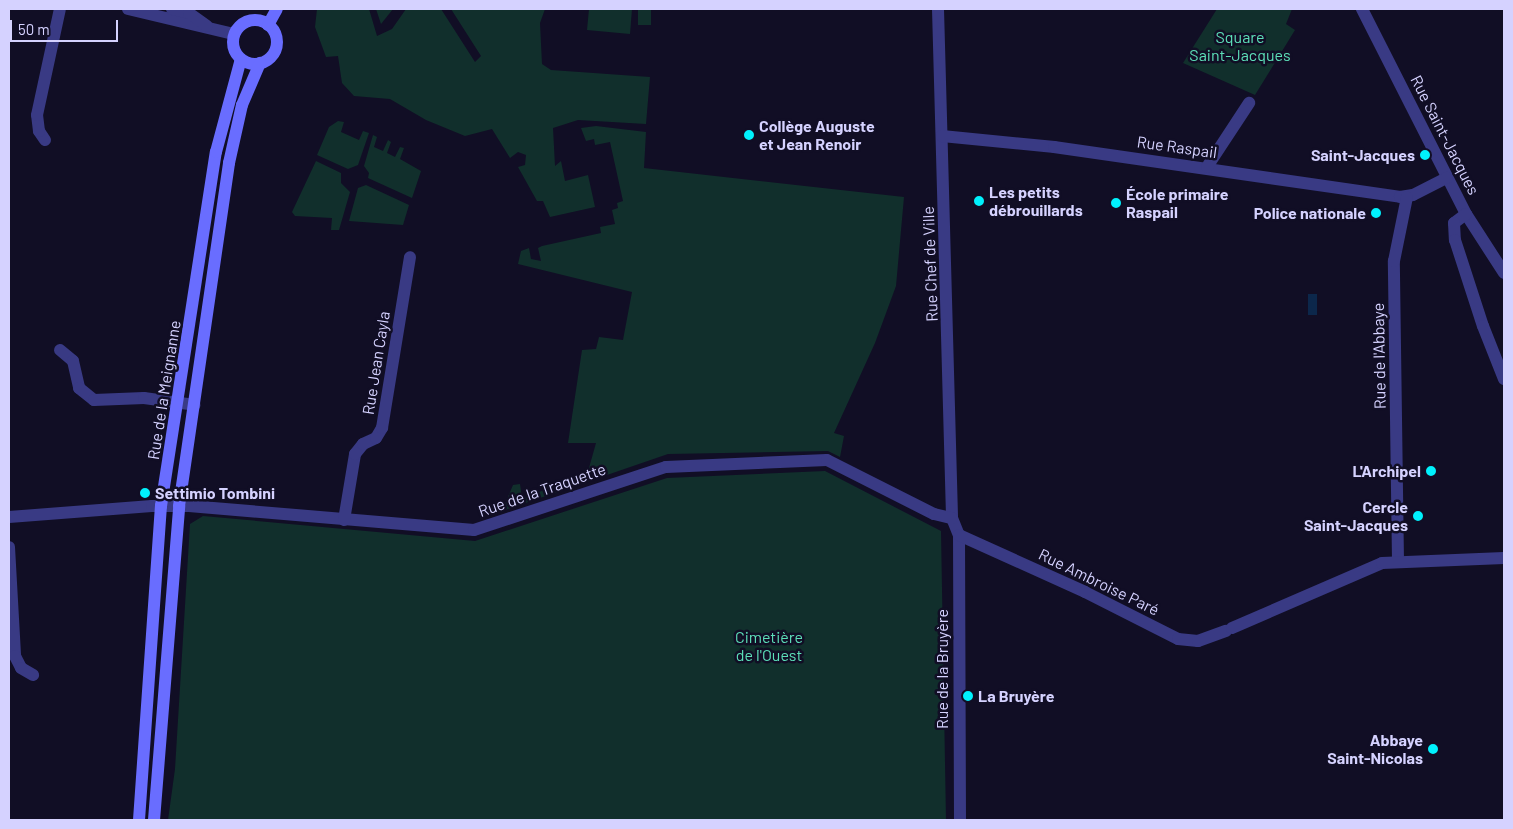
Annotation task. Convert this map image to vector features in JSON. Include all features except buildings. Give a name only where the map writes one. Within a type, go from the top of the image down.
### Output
[{"type":"main road","points":[[268,24],[277,9]]},
{"type":"main road","points":[[252,21],[268,24],[277,44],[269,59],[260,64],[248,63],[241,59],[233,46],[234,34],[239,27],[252,21]]},
{"type":"main road","name":"Rue de la Meignanne","points":[[139,820],[161,506],[179,402],[216,152],[241,59]]},
{"type":"main road","name":"Rue de la Meignanne","points":[[154,820],[179,506],[235,132],[249,86],[260,64]]},
{"type":"street","points":[[45,140],[39,131],[38,115],[60,9]]},
{"type":"street","points":[[128,9],[188,25],[207,26],[234,34]]},
{"type":"street","points":[[172,9],[189,13],[207,26]]},
{"type":"street","name":"Rue Chef de Ville","points":[[938,9],[952,518]]},
{"type":"street","name":"Rue Saint-Jacques","points":[[1362,9],[1466,214],[1504,274]]},
{"type":"street","points":[[1206,167],[1250,103]]},
{"type":"street","name":"Rue Raspail","points":[[942,136],[1054,146],[1407,197]]},
{"type":"street","points":[[1407,197],[1448,178]]},
{"type":"street","name":"Rue de l'Abbaye","points":[[1398,561],[1394,261],[1407,197]]},
{"type":"street","points":[[1466,214],[1454,223],[1455,240],[1483,326],[1504,379]]},
{"type":"street","name":"Rue Jean Cayla","points":[[344,520],[355,454],[363,444],[376,438],[382,428],[410,257]]},
{"type":"street","points":[[60,350],[73,361],[79,388],[94,400],[144,398],[195,405]]},
{"type":"street","name":"Rue de la Traquette","points":[[9,517],[179,506],[474,530],[666,467],[827,460],[934,514],[952,518]]},
{"type":"street","name":"Rue de la Bruyère","points":[[952,518],[959,535],[960,820]]},
{"type":"street","name":"Rue Ambroise Paré","points":[[959,535],[1085,592],[1178,639],[1198,641],[1377,565],[1398,561],[1504,558]]},
{"type":"street","points":[[9,547],[15,656],[21,668],[33,675]]},
{"type":"green space","points":[[317,9],[369,9],[377,36],[392,29],[406,9],[441,9],[475,62],[481,56],[451,9],[545,9],[540,23],[542,64],[551,70],[650,77],[646,124],[578,120],[553,128],[555,166],[561,161],[565,181],[588,175],[595,207],[550,217],[543,201],[537,201],[518,167],[525,165],[526,155],[518,152],[510,158],[492,129],[465,136],[426,120],[390,99],[354,96],[342,83],[338,56],[326,57],[315,27]]},
{"type":"green space","points":[[376,9],[393,9],[381,24]]},
{"type":"green space","points":[[589,9],[632,9],[630,34],[587,30]]},
{"type":"green space","points":[[638,9],[651,9],[651,25],[638,25]]},
{"type":"green space","name":"Square Saint-Jacques","points":[[1217,9],[1292,9],[1286,24],[1295,30],[1255,95],[1183,63]]},
{"type":"green space","points":[[338,121],[344,122],[341,132],[359,140],[363,131],[369,133],[358,165],[348,169],[317,155],[329,127]]},
{"type":"green space","points":[[596,126],[646,132],[644,168],[904,197],[896,286],[875,343],[834,433],[844,436],[840,457],[828,451],[668,454],[502,511],[513,485],[520,484],[522,498],[587,475],[596,443],[568,443],[582,350],[596,349],[599,337],[623,340],[632,292],[518,264],[521,251],[529,248],[531,259],[541,261],[538,248],[542,246],[601,233],[600,227],[615,224],[612,210],[618,208],[617,203],[623,201],[610,142],[595,145],[594,139],[586,141],[581,128]]},
{"type":"green space","points":[[373,135],[377,137],[374,147],[383,151],[388,140],[391,142],[387,153],[395,157],[400,147],[404,148],[400,159],[421,171],[412,198],[368,178],[369,173],[364,166]]},
{"type":"green space","points":[[316,161],[341,173],[341,183],[350,192],[339,230],[331,230],[332,218],[295,216],[292,212]]},
{"type":"green space","points":[[366,185],[409,205],[403,225],[349,221],[358,188]]},
{"type":"green space","name":"Cimetière de l'Ouest","points":[[825,471],[941,531],[946,820],[168,820],[175,769],[190,524],[203,516],[475,541],[667,478]]},
{"type":"water","points":[[1308,294],[1317,294],[1317,315],[1308,315]]},
{"type":"place","name":"Collège Auguste et Jean Renoir","points":[[749,135]]},
{"type":"place","name":"Saint-Jacques","points":[[1425,155]]},
{"type":"place","name":"Les petits débrouillards","points":[[979,201]]},
{"type":"place","name":"École primaire Raspail","points":[[1116,203]]},
{"type":"place","name":"Police nationale","points":[[1376,213]]},
{"type":"place","name":"L'Archipel","points":[[1431,471]]},
{"type":"place","name":"Settimio Tombini","points":[[145,493]]},
{"type":"place","name":"Cercle Saint-Jacques","points":[[1418,516]]},
{"type":"place","name":"La Bruyère","points":[[968,696]]},
{"type":"place","name":"Abbaye Saint-Nicolas","points":[[1433,749]]}]
